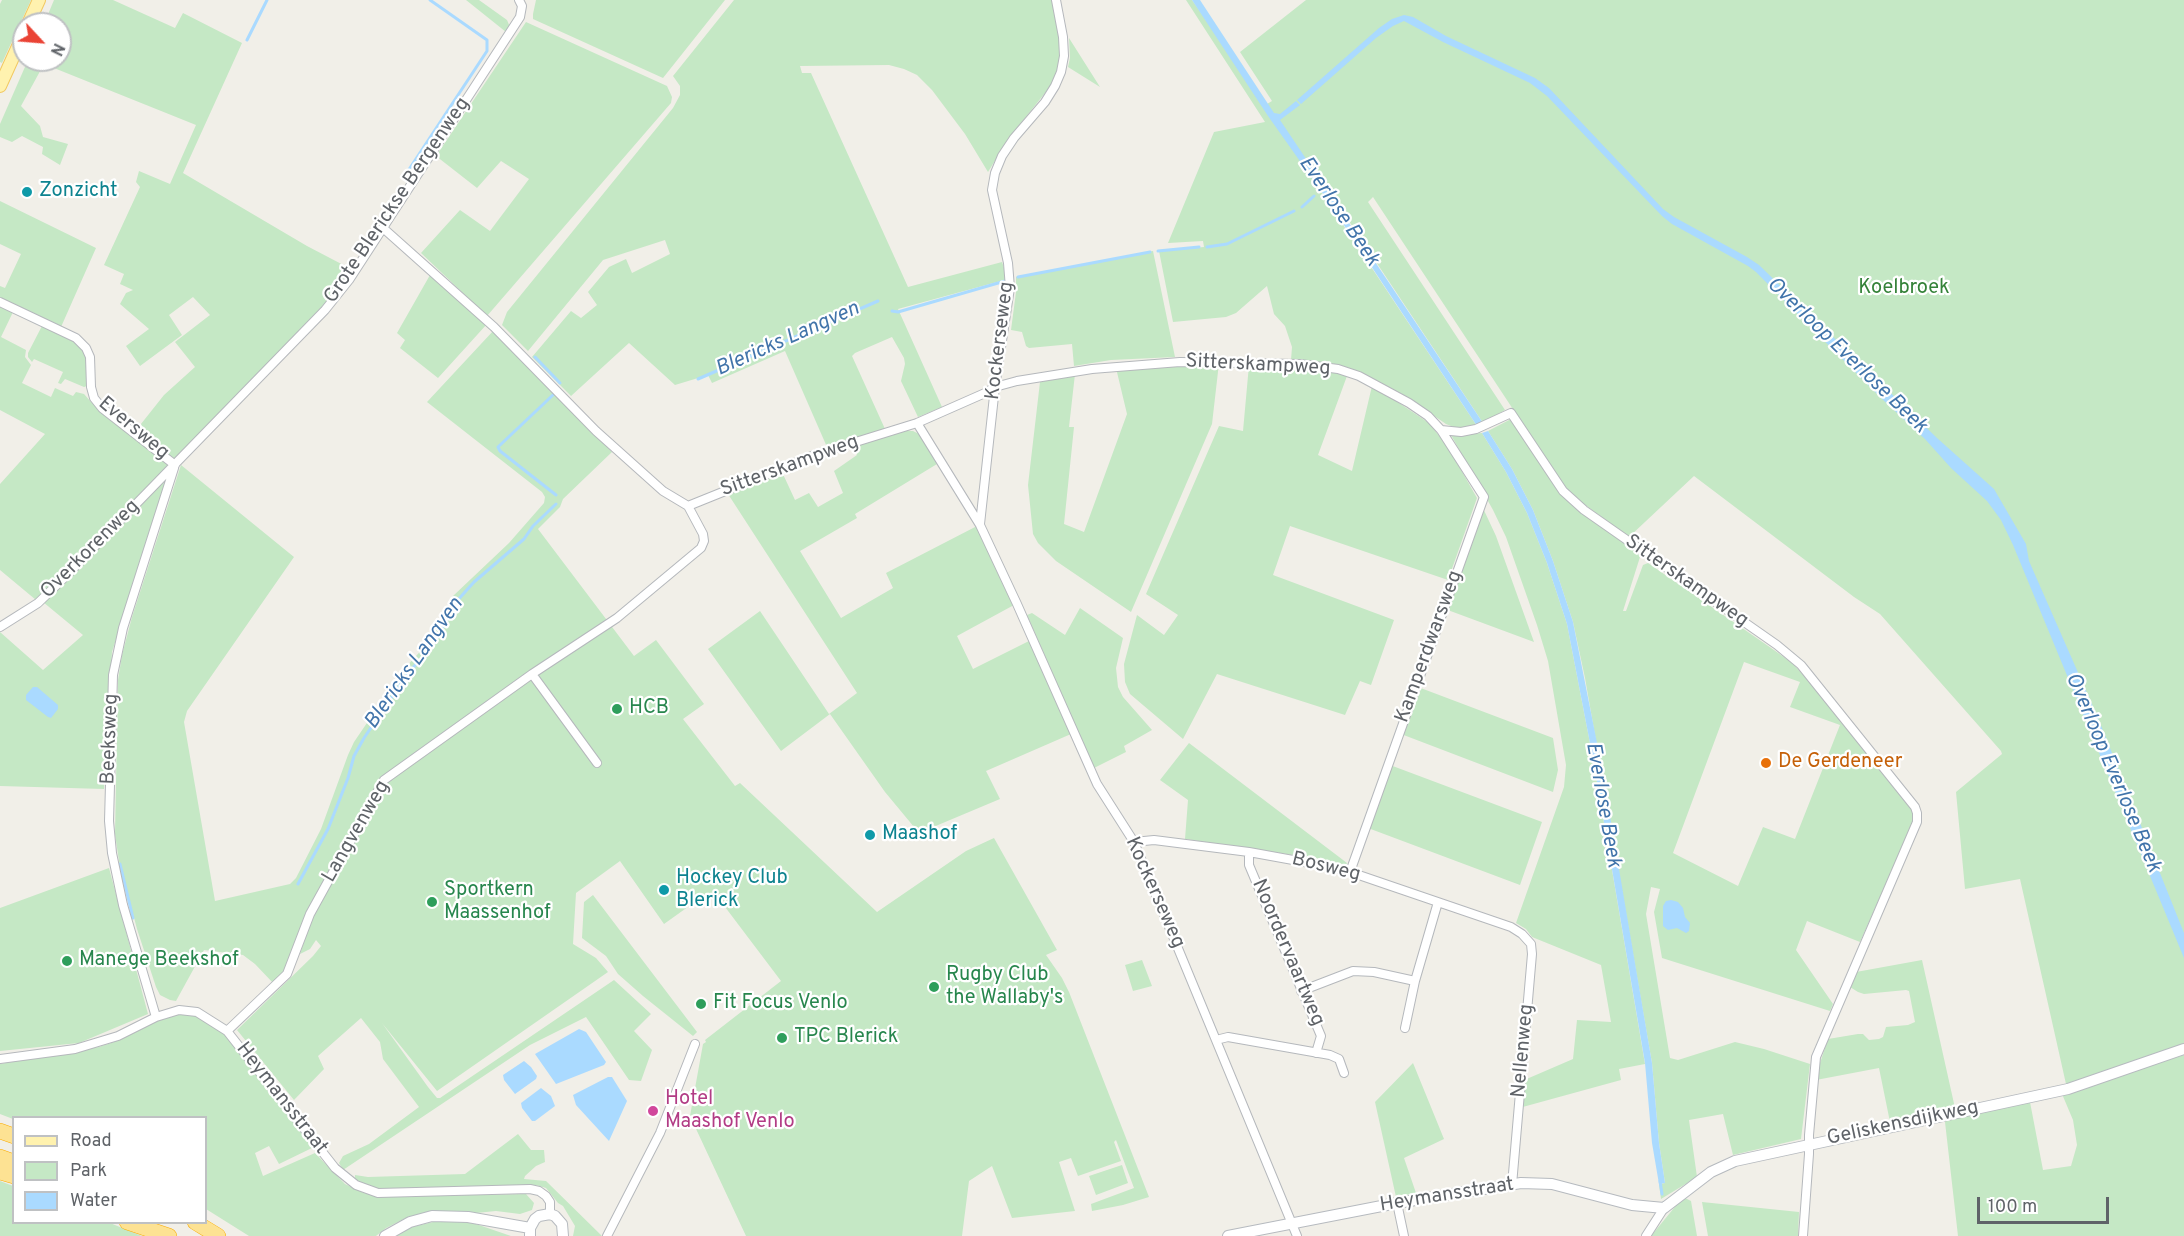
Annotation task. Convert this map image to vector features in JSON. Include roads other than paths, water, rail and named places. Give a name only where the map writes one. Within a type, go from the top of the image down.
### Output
[{"type":"highway","points":[[134,1224],[170,1236]]},
{"type":"highway","points":[[149,1224],[170,1236]]},
{"type":"highway","points":[[198,1224],[218,1236]]},
{"type":"main road","points":[[0,86],[12,60]]},
{"type":"street","name":"Grote Blerickse Bergenweg","points":[[175,465],[325,310],[349,280],[520,17],[522,6],[519,0]]},
{"type":"street","name":"Kockerseweg","points":[[980,525],[995,387],[1010,288],[1008,263],[992,190],[995,173],[1002,156],[1045,102],[1061,72],[1064,56],[1063,37],[1056,0]]},
{"type":"street","points":[[383,228],[494,327],[638,469],[663,491],[687,506]]},
{"type":"street","name":"Eversweg","points":[[0,302],[76,338],[86,348],[90,357],[91,387],[94,398],[102,408],[175,465]]},
{"type":"street","name":"Sitterskampweg","points":[[687,506],[817,454],[917,423],[995,387],[1017,381],[1092,369],[1180,362],[1300,364],[1338,369],[1359,376],[1409,403],[1428,416],[1441,430],[1461,432],[1476,429],[1511,413],[1563,491],[1584,510],[1777,645],[1801,665],[1915,807],[1917,822],[1816,1057],[1803,1236]]},
{"type":"street","name":"Kockerseweg","points":[[917,423],[980,525],[1097,784],[1134,842],[1297,1236]]},
{"type":"street","name":"Kamperdwarsweg","points":[[1350,872],[1484,497],[1441,430]]},
{"type":"street","name":"Overkorenweg","points":[[0,627],[38,603],[175,465]]},
{"type":"street","name":"Beeksweg","points":[[156,1017],[123,905],[112,853],[109,821],[113,675],[123,628],[175,465]]},
{"type":"street","name":"Langvenweg","points":[[227,1031],[287,974],[310,914],[384,780],[532,674],[617,618],[701,548],[704,541],[703,534],[687,506]]},
{"type":"street","points":[[532,674],[597,763]]},
{"type":"street","name":"Bosweg","points":[[1134,842],[1154,840],[1305,861],[1350,872],[1511,927]]},
{"type":"street","name":"Noordervaartweg","points":[[1249,852],[1250,865],[1321,1035],[1316,1053]]},
{"type":"street","points":[[1404,1028],[1438,902]]},
{"type":"street","name":"Nellenweg","points":[[1511,927],[1531,944],[1532,954],[1512,1185]]},
{"type":"street","points":[[1301,991],[1353,971],[1374,972],[1415,981]]},
{"type":"street","name":"Heymansstraat","points":[[0,1059],[75,1049],[118,1036],[156,1017],[179,1010],[197,1012],[213,1020],[227,1031],[335,1168],[356,1185],[378,1193],[530,1189],[546,1196],[550,1202],[550,1214]]},
{"type":"street","name":"Noordervaartweg","points":[[1216,1040],[1228,1037],[1330,1054],[1339,1059],[1344,1073]]},
{"type":"street","points":[[607,1236],[660,1133],[695,1044]]},
{"type":"street","name":"Geliskensdijkweg","points":[[1646,1236],[1664,1208],[1711,1172],[1735,1161],[2068,1089],[2184,1049]]},
{"type":"street","name":"Heymansstraat","points":[[1228,1236],[1397,1203],[1512,1185],[1552,1184],[1632,1205],[1664,1208]]},
{"type":"street","points":[[1397,1203],[1404,1236]]},
{"type":"street","points":[[385,1236],[410,1222],[432,1216],[468,1217],[530,1232],[535,1219],[550,1214],[562,1224],[563,1236]]},
{"type":"water","points":[[1192,0],[1200,0],[1274,113],[1280,114],[1296,101],[1300,105],[1280,120],[1483,423],[1477,426]]},
{"type":"water","name":"Overloop Everlose Beek","points":[[1404,15],[1413,17],[1446,36],[1535,78],[1549,88],[1663,209],[1759,265],[1937,438],[1994,489],[2026,544],[2029,561],[2098,718],[2184,933],[2184,958],[2013,545],[2001,520],[1987,501],[1951,468],[1925,439],[1756,272],[1662,216],[1547,96],[1530,83],[1404,21],[1376,38],[1301,104],[1297,100],[1379,28],[1392,19]]},
{"type":"water","points":[[1488,431],[1512,469],[1533,510],[1573,622],[1601,763],[1652,1063],[1665,1183],[1659,1184],[1652,1143],[1645,1063],[1594,764],[1567,624],[1547,563],[1527,513],[1482,433]]},
{"type":"water","points":[[33,687],[37,687],[58,705],[58,709],[51,718],[26,700],[26,695]]},
{"type":"water","points":[[1666,901],[1678,902],[1683,908],[1685,917],[1690,923],[1689,931],[1686,933],[1677,928],[1668,930],[1663,926],[1663,906]]},
{"type":"water","points":[[579,1029],[586,1032],[606,1062],[604,1065],[556,1084],[535,1054]]},
{"type":"water","points":[[524,1061],[537,1076],[515,1094],[504,1080],[503,1075]]},
{"type":"water","points":[[612,1077],[627,1101],[609,1141],[576,1105],[573,1095]]},
{"type":"water","points":[[541,1088],[551,1096],[555,1106],[532,1121],[521,1103]]},
{"type":"waterway","points":[[247,40],[267,0]]},
{"type":"waterway","points":[[406,174],[487,51],[487,40],[430,0]]},
{"type":"waterway","name":"Blericks Langven","points":[[1302,207],[1314,196]]},
{"type":"waterway","name":"Blericks Langven","points":[[1207,247],[1227,244],[1294,211]]},
{"type":"waterway","name":"Blericks Langven","points":[[1158,251],[1199,247]]},
{"type":"waterway","name":"Blericks Langven","points":[[1018,277],[1150,252]]},
{"type":"waterway","name":"Blericks Langven","points":[[892,311],[898,312],[1005,281]]},
{"type":"waterway","name":"Blericks Langven","points":[[698,379],[878,301]]},
{"type":"waterway","points":[[535,357],[560,383]]},
{"type":"waterway","name":"Blericks Langven","points":[[554,394],[498,447],[500,451],[556,495]]},
{"type":"waterway","name":"Blericks Langven","points":[[298,884],[328,829],[354,756],[364,738],[408,673],[432,647],[456,602],[474,582],[524,539],[533,526],[556,504]]},
{"type":"waterway","points":[[120,864],[133,918]]},
{"type":"waterway","name":"Everlose Beek","points":[[1660,1181],[1662,1194]]},
{"type":"place","name":"Zonzicht","points":[[27,192]]},
{"type":"place","name":"HCB","points":[[617,709]]},
{"type":"place","name":"De Gerdeneer","points":[[1766,763]]},
{"type":"place","name":"Maashof","points":[[870,835]]},
{"type":"place","name":"Hockey Club Blerick","points":[[664,890]]},
{"type":"place","name":"Sportkern Maassenhof","points":[[432,902]]},
{"type":"place","name":"Manege Beekshof","points":[[67,961]]},
{"type":"place","name":"Rugby Club the Wallaby's","points":[[934,987]]},
{"type":"place","name":"Fit Focus Venlo","points":[[701,1004]]},
{"type":"place","name":"TPC Blerick","points":[[782,1038]]},
{"type":"place","name":"Hotel Maashof Venlo","points":[[653,1111]]},
{"type":"park label","name":"Koelbroek","points":[[1904,289]]}]
